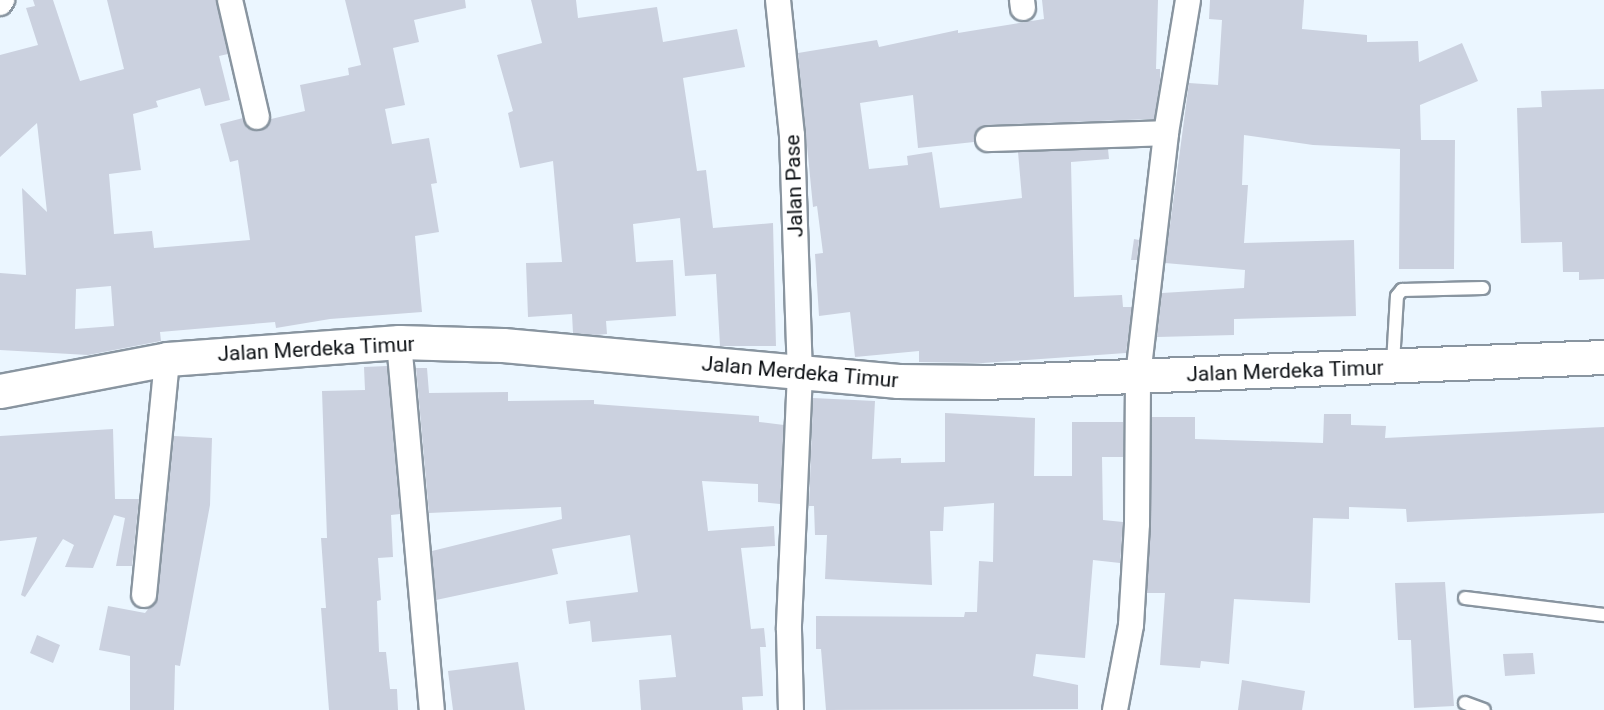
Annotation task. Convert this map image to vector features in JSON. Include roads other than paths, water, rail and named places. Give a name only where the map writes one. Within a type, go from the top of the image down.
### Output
[{"type":"main road","name":"Jalan Merdeka Timur","points":[[0,391],[167,359],[399,342],[503,345],[898,381],[984,382],[1604,357]]},
{"type":"street","points":[[230,0],[257,117]]},
{"type":"street","name":"Jalan Pase","points":[[778,0],[792,135],[800,373],[789,630],[791,710]]},
{"type":"street","points":[[1115,710],[1131,625],[1135,558],[1138,376],[1166,133],[1188,0]]},
{"type":"street","points":[[988,139],[1166,133]]},
{"type":"street","points":[[399,342],[432,710]]},
{"type":"street","points":[[144,595],[167,359]]},
{"type":"lane","points":[[1393,367],[1397,296],[1402,290],[1483,288]]},
{"type":"lane","points":[[1465,598],[1604,615]]},
{"type":"lane","points":[[1465,703],[1484,710]]}]
